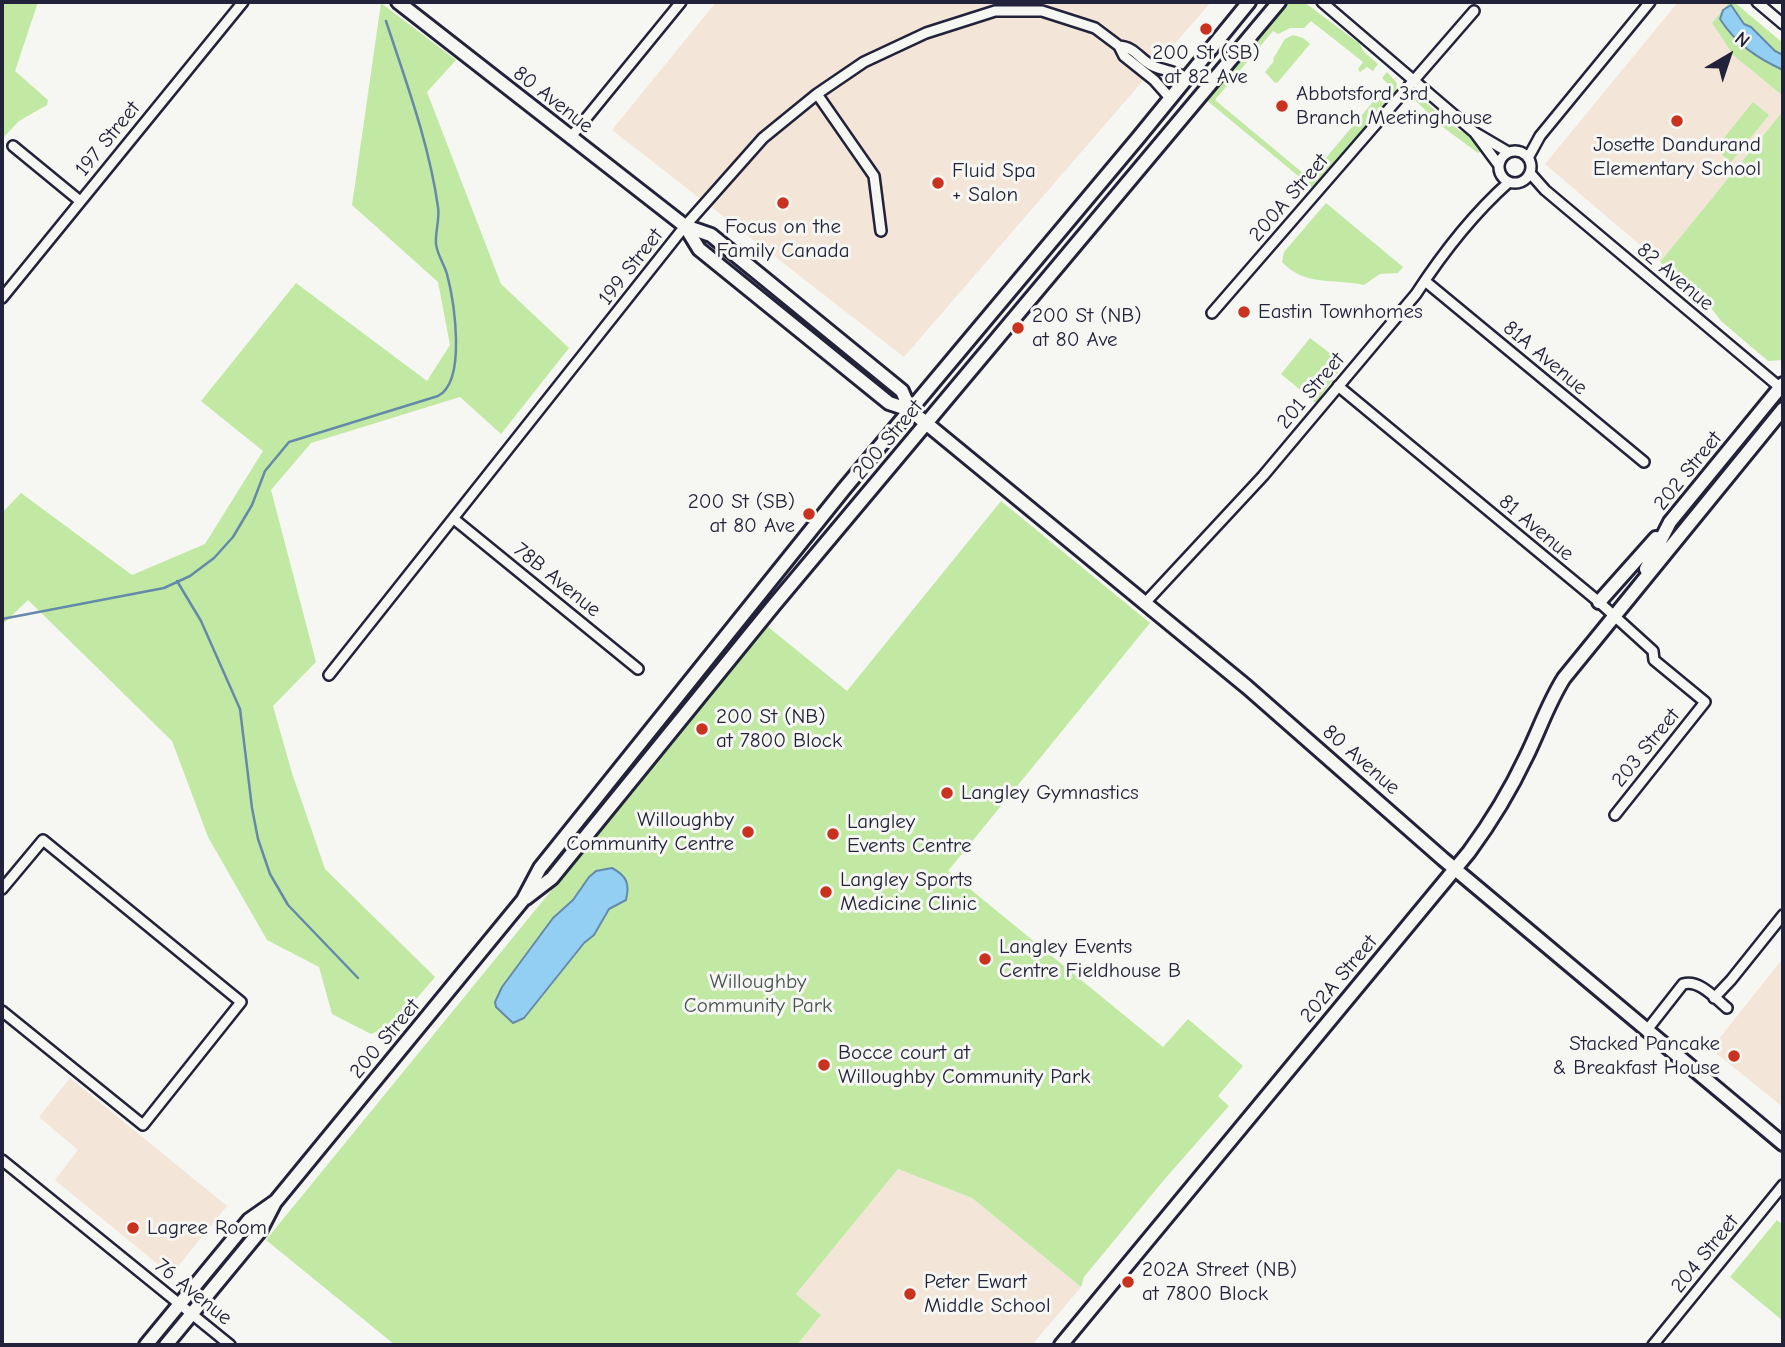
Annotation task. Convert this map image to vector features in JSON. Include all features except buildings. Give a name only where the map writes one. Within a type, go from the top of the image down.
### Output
[{"type":"main road","name":"80 Avenue","points":[[398,2],[685,226],[711,235],[902,391],[910,410]]},
{"type":"main road","name":"200 Street","points":[[166,1345],[260,1231],[275,1201],[523,900],[540,868],[844,489],[1249,2]]},
{"type":"main road","name":"200 Street","points":[[523,900],[552,878],[756,626],[1279,2]]},
{"type":"main road","name":"80 Avenue","points":[[685,226],[699,249],[709,258],[889,403],[910,410],[1145,603],[1783,1144]]},
{"type":"main road","name":"202 Street","points":[[1635,590],[1670,522],[1782,387]]},
{"type":"main road","name":"202 Street","points":[[1615,616],[1783,409]]},
{"type":"main road","points":[[1599,603],[1670,522]]},
{"type":"main road","name":"202A Street","points":[[1061,1345],[1456,869],[1496,813],[1555,693],[1615,616]]},
{"type":"main road","name":"200 Street","points":[[146,1345],[249,1220],[275,1201]]},
{"type":"street","name":"197 Street","points":[[3,295],[243,2]]},
{"type":"street","points":[[570,138],[681,2]]},
{"type":"street","points":[[1322,2],[1474,132],[1508,152],[1525,155]]},
{"type":"street","points":[[1474,132],[1498,164],[1505,179],[1527,176],[1525,155],[1650,2]]},
{"type":"street","points":[[1757,2],[1783,24]]},
{"type":"street","points":[[1043,6],[1095,28],[1119,46],[1124,56],[1154,80],[1170,98]]},
{"type":"street","name":"199 Street","points":[[328,675],[685,226],[763,138],[817,94],[864,62],[926,33],[995,10],[1043,6]]},
{"type":"street","name":"200A Street","points":[[1212,313],[1474,11]]},
{"type":"street","points":[[1119,46],[1129,47],[1152,66],[1173,70],[1186,78]]},
{"type":"street","points":[[817,94],[874,176],[881,231]]},
{"type":"street","points":[[13,146],[80,201]]},
{"type":"street","points":[[1498,164],[1508,152]]},
{"type":"street","name":"82 Avenue","points":[[1527,176],[1782,387]]},
{"type":"street","name":"201 Street","points":[[1145,603],[1263,476],[1425,281],[1505,179]]},
{"type":"street","name":"81A Avenue","points":[[1425,281],[1644,462]]},
{"type":"street","name":"81 Avenue","points":[[1338,386],[1615,616],[1653,651],[1654,660],[1705,702]]},
{"type":"street","name":"78B Avenue","points":[[454,519],[638,669]]},
{"type":"street","name":"203 Street","points":[[1615,815],[1705,702]]},
{"type":"street","points":[[2,889],[43,840],[241,1002],[143,1125],[2,1011]]},
{"type":"street","points":[[1714,998],[1783,915]]},
{"type":"street","points":[[1647,1030],[1683,984],[1689,982],[1701,987],[1727,1008]]},
{"type":"street","name":"76 Avenue","points":[[2,1160],[230,1345]]},
{"type":"street","name":"204 Street","points":[[1653,1345],[1783,1185]]},
{"type":"shaded area","points":[[716,2],[1211,2],[904,357],[612,130]]},
{"type":"shaded area","name":"Josette Dandurand Elementary School","points":[[1678,2],[1729,2],[1712,23],[1733,55],[1783,96],[1783,111],[1660,262],[1545,164]]},
{"type":"shaded area","points":[[1783,958],[1783,1107],[1711,1049]]},
{"type":"shaded area","points":[[70,1078],[227,1206],[171,1275],[55,1180],[78,1150],[39,1117]]},
{"type":"shaded area","points":[[898,1169],[972,1198],[1081,1287],[1032,1345],[797,1345],[821,1315],[796,1294]]},
{"type":"green space","points":[[2,2],[38,2],[15,71],[48,100],[47,105],[19,121],[2,139]]},
{"type":"green space","points":[[1284,2],[1303,2],[1308,5],[1360,44],[1364,52],[1378,64],[1373,71],[1367,67],[1360,72],[1358,69],[1363,62],[1311,21],[1304,28],[1290,28],[1278,34],[1273,31],[1215,100],[1309,178],[1388,84],[1382,78],[1387,72],[1397,83],[1396,91],[1314,189],[1205,99]]},
{"type":"green space","points":[[1729,2],[1734,2],[1783,43],[1783,96],[1733,55],[1712,23]]},
{"type":"green space","points":[[381,3],[456,60],[427,92],[501,284],[569,348],[501,434],[460,397],[311,443],[271,490],[316,662],[273,706],[292,773],[325,869],[435,977],[394,1025],[371,1034],[332,1014],[319,967],[267,940],[208,837],[172,741],[28,600],[2,625],[2,513],[21,493],[132,575],[205,544],[263,451],[201,401],[296,283],[427,381],[450,345],[438,282],[352,205]]},
{"type":"green space","points":[[1293,35],[1310,44],[1275,83],[1265,72],[1285,39]]},
{"type":"green space","points":[[1410,95],[1419,97],[1460,131],[1468,133],[1484,150],[1478,153],[1440,125]]},
{"type":"green space","points":[[1753,102],[1769,115],[1731,162],[1715,149]]},
{"type":"green space","points":[[1783,111],[1783,360],[1768,361],[1721,321],[1706,301],[1660,262]]},
{"type":"green space","points":[[1326,203],[1403,267],[1398,273],[1380,274],[1364,285],[1310,278],[1291,270],[1282,262],[1284,252]]},
{"type":"green space","points":[[1310,338],[1344,364],[1316,403],[1281,374]]},
{"type":"green space","name":"Willoughby Community Park","points":[[1001,501],[1150,623],[948,871],[1163,1047],[1188,1019],[1243,1066],[1218,1096],[1229,1106],[1084,1277],[1081,1287],[972,1198],[898,1169],[796,1294],[821,1315],[797,1345],[395,1345],[266,1240],[767,626],[847,691]]},
{"type":"green space","points":[[1777,1220],[1783,1225],[1783,1321],[1730,1277]]},
{"type":"water","points":[[1731,5],[1744,24],[1783,55],[1783,70],[1748,49],[1726,28],[1720,19],[1723,10]]},
{"type":"water","points":[[612,868],[626,881],[626,900],[609,909],[594,935],[584,943],[524,1018],[513,1023],[496,1007],[495,1002],[502,987],[553,918],[573,900],[589,877],[596,871]]},
{"type":"waterway","points":[[2,619],[164,588],[190,576],[214,558],[233,537],[252,505],[265,471],[289,442],[438,396],[447,388],[453,374],[456,340],[450,286],[436,244],[438,207],[423,136],[386,21]]},
{"type":"waterway","points":[[177,581],[201,621],[240,709],[252,808],[258,839],[270,874],[288,905],[358,978]]},
{"type":"place","name":"200 St (SB) at 82 Ave","points":[[1206,29]]},
{"type":"place","name":"Abbotsford 3rd Branch Meetinghouse","points":[[1282,106]]},
{"type":"place","name":"Josette Dandurand Elementary School","points":[[1677,121]]},
{"type":"place","name":"Fluid Spa + Salon","points":[[938,183]]},
{"type":"place","name":"Focus on the Family Canada","points":[[783,203]]},
{"type":"place","name":"Eastin Townhomes","points":[[1244,312]]},
{"type":"place","name":"200 St (NB) at 80 Ave","points":[[1018,328]]},
{"type":"place","name":"200 St (SB) at 80 Ave","points":[[809,514]]},
{"type":"place","name":"200 St (NB) at 7800 Block","points":[[702,729]]},
{"type":"place","name":"Langley Gymnastics","points":[[947,793]]},
{"type":"place","name":"Willoughby Community Centre","points":[[748,832]]},
{"type":"place","name":"Langley Events Centre","points":[[833,834]]},
{"type":"place","name":"Langley Sports Medicine Clinic","points":[[826,892]]},
{"type":"place","name":"Langley Events Centre Fieldhouse B","points":[[985,959]]},
{"type":"place","name":"Stacked Pancake & Breakfast House","points":[[1734,1056]]},
{"type":"place","name":"Bocce court at Willoughby Community Park","points":[[824,1065]]},
{"type":"place","name":"Lagree Room","points":[[133,1228]]},
{"type":"place","name":"202A Street (NB) at 7800 Block","points":[[1128,1282]]},
{"type":"place","name":"Peter Ewart Middle School","points":[[910,1294]]}]
